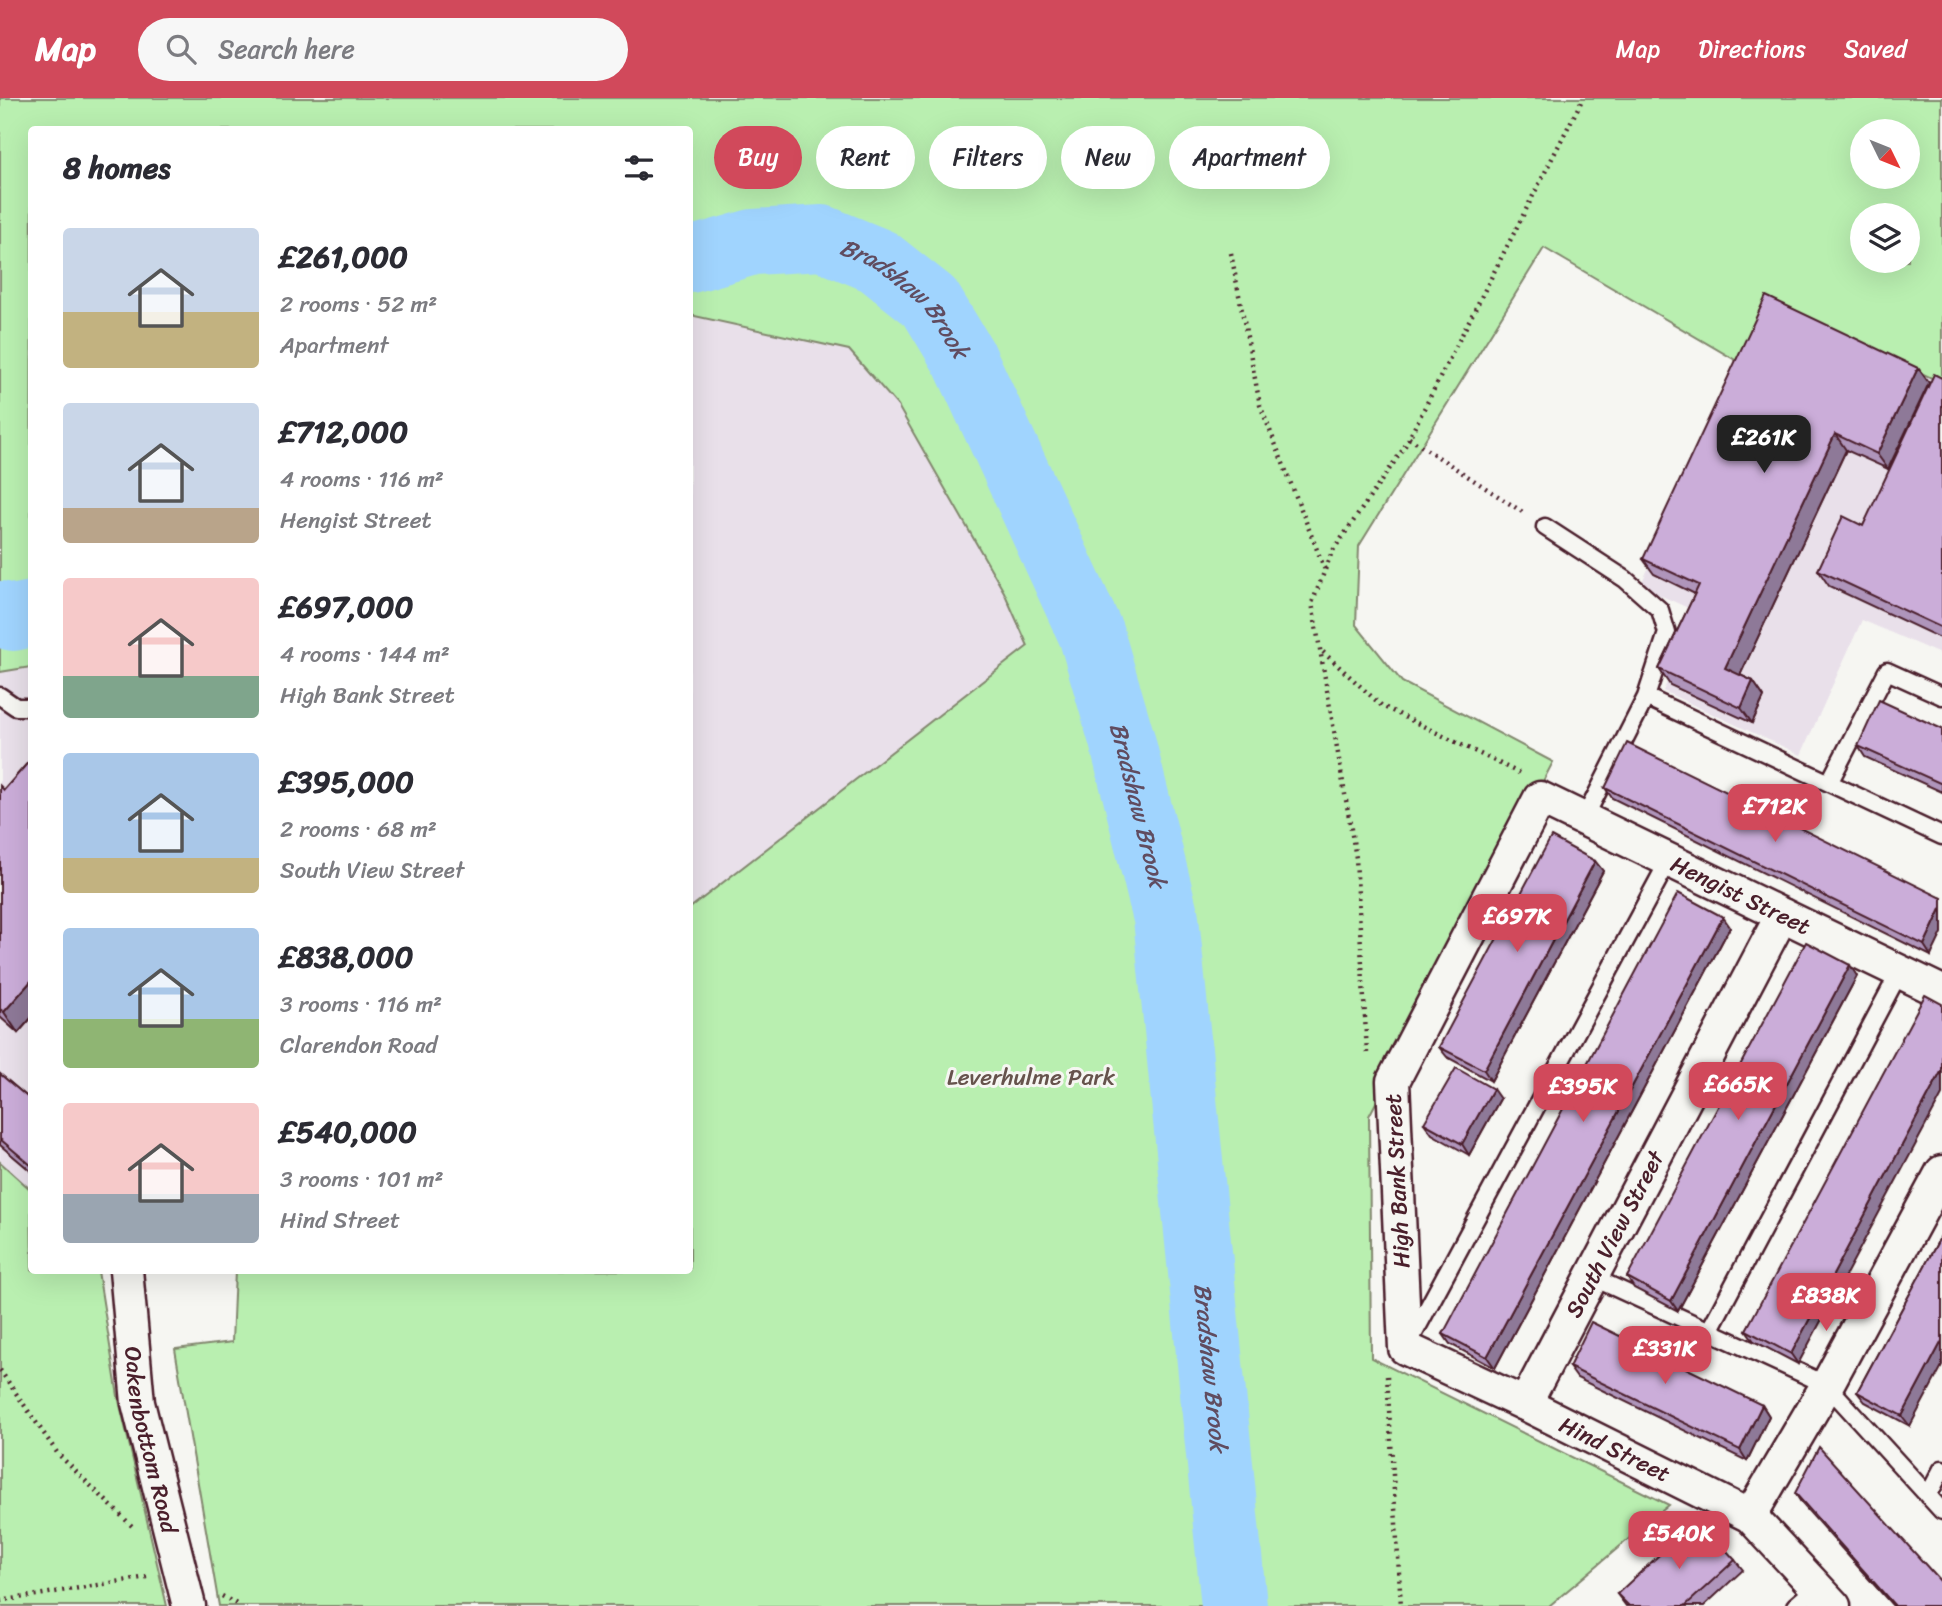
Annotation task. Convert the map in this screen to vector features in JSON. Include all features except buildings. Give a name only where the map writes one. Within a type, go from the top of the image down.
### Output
[{"type":"street","name":"Hengist Street","points":[[1540,798],[1899,971],[1939,984]]},
{"type":"street","name":"High Bank Street","points":[[1405,1348],[1392,1081],[1540,798]]},
{"type":"street","name":"South View Street","points":[[1525,1404],[1782,915]]},
{"type":"street","points":[[1751,1516],[1827,1385],[1942,1172]]},
{"type":"street","name":"Oakenbottom Road","points":[[126,1274],[138,1403],[188,1606]]},
{"type":"street","name":"Hind Street","points":[[1405,1348],[1751,1516],[1815,1600]]},
{"type":"lane","points":[[1545,527],[1625,579],[1660,610],[1667,633],[1646,697],[1584,819]]},
{"type":"lane","points":[[1829,783],[1887,671],[1942,696]]},
{"type":"lane","points":[[0,696],[16,707],[28,707]]},
{"type":"lane","points":[[1646,697],[1942,836]]},
{"type":"lane","points":[[1405,1348],[1669,860]]},
{"type":"lane","points":[[1709,1331],[1899,971]]},
{"type":"lane","points":[[1592,1277],[1827,1385],[1942,1511]]},
{"type":"lane","points":[[1928,1496],[1942,1469]]},
{"type":"path","points":[[1540,798],[1521,774],[1382,706],[1322,652],[1312,603],[1332,552],[1409,438],[1583,98]]},
{"type":"path","points":[[1231,253],[1260,405],[1325,571]]},
{"type":"path","points":[[1409,438],[1545,527]]},
{"type":"path","points":[[0,1370],[58,1454],[179,1572]]},
{"type":"path","points":[[0,1601],[179,1572]]},
{"type":"shaded area","points":[[1775,303],[1942,383],[1942,655],[1862,620],[1801,755],[1663,691],[1699,613],[1640,586]]},
{"type":"shaded area","points":[[693,316],[849,350],[898,406],[1004,592],[1028,646],[693,906]]},
{"type":"shaded area","points":[[28,667],[28,1187],[0,1162],[0,672]]},
{"type":"green space","name":"Leverhulme Park","points":[[0,98],[1942,98],[1942,383],[1775,303],[1744,365],[1544,248],[1359,546],[1356,625],[1402,682],[1553,762],[1369,1116],[1371,1358],[1669,1505],[1549,1606],[219,1606],[175,1349],[232,1342],[235,1274],[693,1274],[693,906],[1028,646],[1004,592],[898,406],[849,350],[693,316],[693,126],[28,126],[28,667],[0,672]]},
{"type":"green space","points":[[0,1162],[28,1187],[28,1274],[98,1274],[118,1396],[167,1606],[0,1606]]},
{"type":"waterway","name":"Bradshaw Brook","points":[[693,259],[753,242],[822,238],[878,261],[930,302],[965,360],[1091,634],[1122,740],[1166,918],[1234,1606]]},
{"type":"waterway","name":"Bradshaw Brook","points":[[0,614],[13,618],[28,615]]}]
